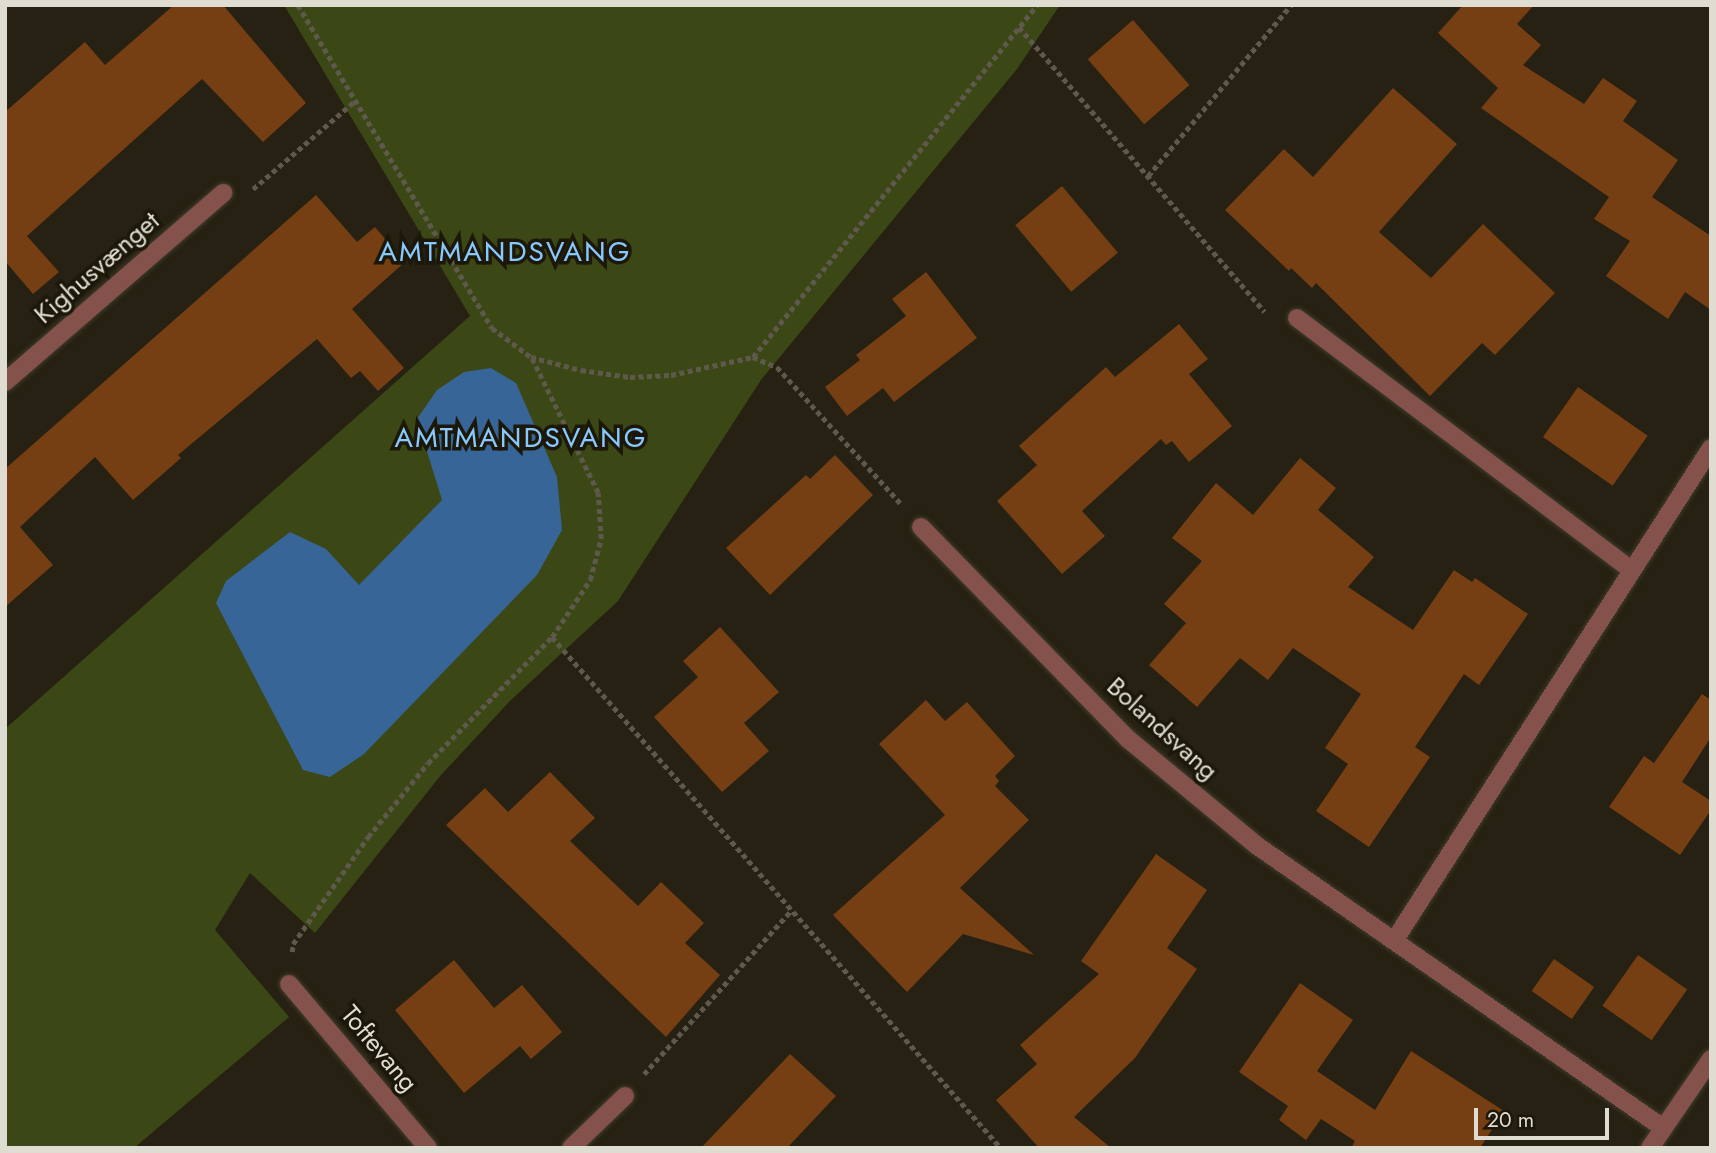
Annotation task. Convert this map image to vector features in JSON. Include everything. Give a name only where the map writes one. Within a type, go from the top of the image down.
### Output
[{"type":"street","name":"Kighusvænget","points":[[5,382],[223,193]]},
{"type":"street","points":[[1297,318],[1630,569]]},
{"type":"street","points":[[1394,941],[1630,569],[1711,448]]},
{"type":"street","name":"Bolandsvang","points":[[921,527],[1128,739],[1283,867],[1663,1128]]},
{"type":"street","name":"Toftevang","points":[[289,984],[428,1148]]},
{"type":"street","points":[[1650,1148],[1711,1059]]},
{"type":"street","points":[[571,1148],[625,1096]]},
{"type":"path","points":[[298,5],[492,328],[531,356],[630,377],[671,375],[753,357],[777,367],[921,527]]},
{"type":"path","points":[[753,357],[1037,5]]},
{"type":"path","points":[[1148,176],[1291,5]]},
{"type":"path","points":[[1019,27],[1279,327],[1297,318]]},
{"type":"path","points":[[223,193],[246,195],[355,102]]},
{"type":"path","points":[[289,984],[293,944],[368,837],[428,762],[552,637],[590,580],[601,539],[598,493],[531,356]]},
{"type":"path","points":[[552,637],[1001,1148]]},
{"type":"path","points":[[625,1096],[792,911]]},
{"type":"green space","points":[[284,5],[1060,5],[1017,69],[761,380],[618,601],[511,700],[441,775],[315,933],[250,873],[215,930],[289,1017],[134,1148],[5,1148],[5,729],[470,316]]},
{"type":"water","points":[[491,368],[516,383],[557,477],[562,530],[537,575],[364,754],[330,777],[303,770],[216,603],[226,581],[290,532],[326,549],[359,585],[442,500],[417,419],[437,390],[464,372]]},
{"type":"building","points":[[174,5],[223,5],[306,103],[263,142],[202,79],[27,236],[59,272],[33,294],[5,261],[5,112],[85,42],[105,65]]},
{"type":"building","points":[[1463,5],[1534,5],[1517,24],[1541,45],[1523,65],[1584,104],[1603,78],[1637,101],[1623,121],[1678,160],[1652,197],[1711,236],[1711,310],[1685,292],[1668,319],[1606,276],[1630,241],[1594,219],[1609,197],[1481,108],[1498,88],[1438,33]]},
{"type":"building","points":[[1133,20],[1189,85],[1144,124],[1088,59]]},
{"type":"building","points":[[1393,88],[1457,144],[1379,232],[1431,278],[1483,224],[1555,293],[1495,355],[1482,343],[1430,396],[1316,283],[1312,288],[1291,268],[1289,271],[1225,210],[1284,149],[1313,177]]},
{"type":"building","points":[[1062,186],[1118,253],[1071,292],[1015,225]]},
{"type":"building","points":[[316,195],[357,242],[375,227],[405,262],[352,309],[404,368],[378,391],[360,371],[351,378],[317,339],[178,455],[181,458],[133,500],[95,457],[20,527],[53,565],[5,607],[5,469]]},
{"type":"building","points":[[926,272],[977,338],[894,402],[883,388],[847,416],[825,387],[860,360],[856,355],[906,316],[892,299]]},
{"type":"building","points":[[1179,324],[1208,359],[1189,374],[1232,426],[1189,462],[1172,441],[1166,445],[1161,439],[1082,511],[1105,536],[1062,574],[997,501],[1037,465],[1019,446],[1106,367],[1115,377]]},
{"type":"building","points":[[1578,387],[1648,436],[1613,486],[1543,437]]},
{"type":"building","points":[[835,455],[873,495],[770,595],[726,548],[806,475],[810,479]]},
{"type":"building","points":[[1300,458],[1336,488],[1318,510],[1374,557],[1348,587],[1413,630],[1454,570],[1472,582],[1475,578],[1528,614],[1479,685],[1464,674],[1415,747],[1430,757],[1369,847],[1316,811],[1348,764],[1325,748],[1361,694],[1293,648],[1268,680],[1240,658],[1197,707],[1149,665],[1186,623],[1164,604],[1202,561],[1172,538],[1216,483],[1253,515]]},
{"type":"building","points":[[720,627],[779,692],[744,723],[769,751],[722,792],[654,717],[698,677],[683,661]]},
{"type":"building","points":[[1702,694],[1711,700],[1711,737],[1682,782],[1711,801],[1711,810],[1680,855],[1609,807],[1644,756],[1654,763]]},
{"type":"building","points":[[926,700],[945,721],[967,702],[1015,756],[995,776],[999,781],[995,786],[1029,820],[960,888],[1034,955],[963,934],[907,992],[833,915],[945,815],[879,744]]},
{"type":"building","points":[[550,772],[595,818],[570,841],[638,906],[661,882],[704,923],[685,943],[720,975],[666,1037],[446,825],[485,788],[508,812]]},
{"type":"building","points":[[1156,854],[1207,890],[1167,948],[1197,969],[1135,1058],[1074,1117],[1111,1148],[1039,1148],[996,1100],[1037,1064],[1020,1045],[1099,974],[1081,961]]},
{"type":"building","points":[[1638,955],[1687,989],[1652,1040],[1602,1006]]},
{"type":"building","points":[[1554,959],[1594,987],[1572,1019],[1532,991]]},
{"type":"building","points":[[454,960],[494,1008],[522,985],[562,1032],[531,1059],[520,1046],[464,1093],[395,1010]]},
{"type":"building","points":[[1300,983],[1353,1020],[1317,1071],[1375,1110],[1411,1051],[1504,1111],[1480,1148],[1351,1148],[1355,1141],[1321,1119],[1306,1140],[1279,1120],[1288,1106],[1239,1072]]},
{"type":"building","points":[[790,1054],[836,1096],[787,1148],[701,1148]]},
{"type":"district","name":"AMTMANDSVANG","points":[[505,252]]},
{"type":"district","name":"AMTMANDSVANG","points":[[521,438]]}]
